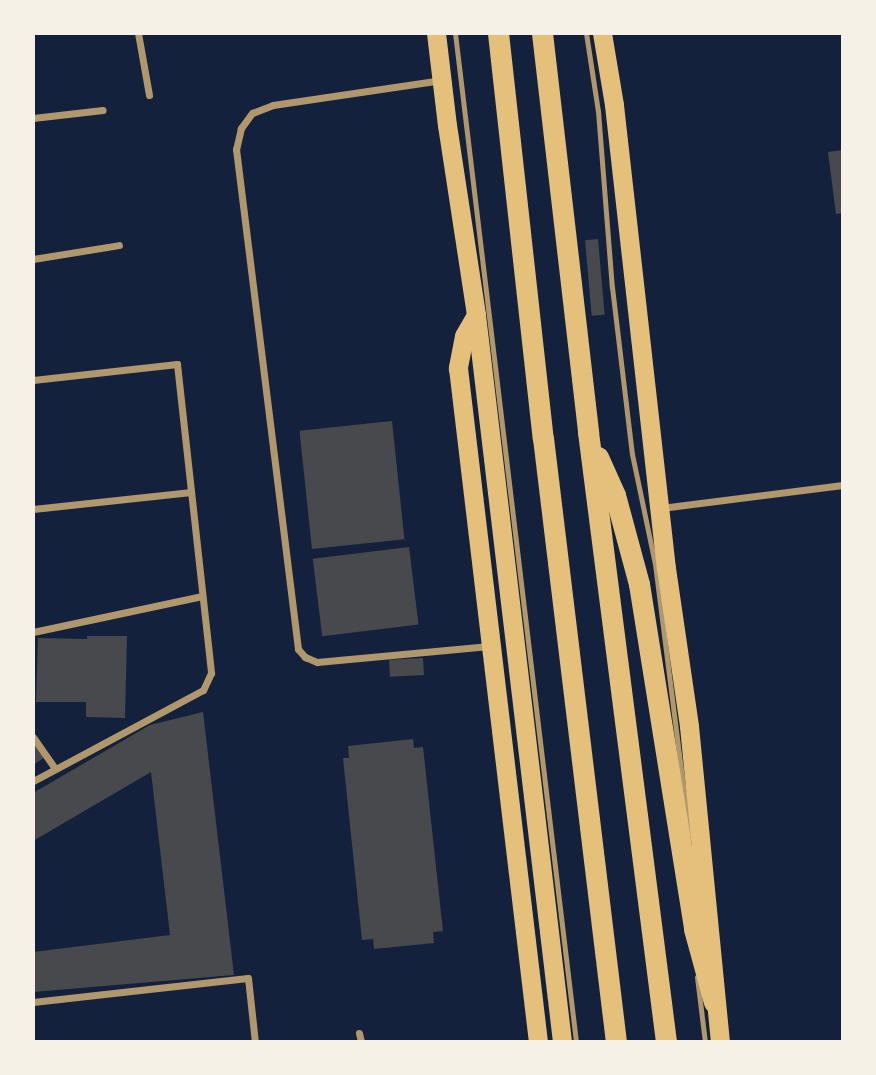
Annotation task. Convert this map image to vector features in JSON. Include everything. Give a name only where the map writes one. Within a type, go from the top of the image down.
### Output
[{"type":"highway","points":[[436,33],[476,315],[562,1042]]},
{"type":"highway","points":[[542,33],[588,432],[666,1042]]},
{"type":"highway","points":[[546,65],[556,33]]},
{"type":"highway","points":[[602,33],[635,271],[660,508],[697,791],[714,1002],[720,1042]]},
{"type":"highway","points":[[497,34],[542,438],[616,1042]]},
{"type":"highway","points":[[476,315],[464,336],[458,368],[516,880],[538,1042]]},
{"type":"highway","points":[[588,432],[615,495],[639,584],[694,929],[714,1002]]},
{"type":"highway","points":[[511,820],[539,834]]},
{"type":"highway","points":[[516,880],[541,855]]},
{"type":"street","points":[[138,33],[149,95]]},
{"type":"street","points":[[442,80],[273,105],[252,113],[241,128],[236,149],[299,649],[305,657],[317,662],[491,646]]},
{"type":"street","points":[[33,118],[103,110]]},
{"type":"street","points":[[33,259],[120,245]]},
{"type":"street","points":[[33,380],[177,364],[211,673],[203,690],[33,780]]},
{"type":"street","points":[[660,508],[843,485]]},
{"type":"street","points":[[33,509],[191,492]]},
{"type":"street","points":[[33,632],[202,596]]},
{"type":"street","points":[[33,737],[55,769]]},
{"type":"street","points":[[33,1002],[248,978],[255,1042]]},
{"type":"street","points":[[359,1033],[361,1042]]},
{"type":"lane","points":[[455,33],[576,1042]]},
{"type":"lane","points":[[586,33],[598,111],[612,286],[632,454],[655,564],[687,806],[694,929],[705,1042]]},
{"type":"building","points":[[843,150],[843,213],[836,214],[828,152]]},
{"type":"building","points":[[598,239],[605,315],[592,316],[585,240]]},
{"type":"building","points":[[392,421],[404,539],[312,549],[300,431]]},
{"type":"building","points":[[409,547],[419,624],[322,636],[313,559]]},
{"type":"building","points":[[87,636],[127,636],[125,718],[86,717],[86,702],[36,702],[38,638],[87,639]]},
{"type":"building","points":[[423,658],[424,675],[390,677],[389,660]]},
{"type":"building","points":[[203,712],[234,975],[33,992],[33,952],[170,935],[151,772],[33,841],[33,793],[150,725]]},
{"type":"building","points":[[413,739],[414,748],[423,747],[443,931],[433,932],[434,943],[374,949],[373,939],[362,940],[343,758],[349,758],[348,746]]},
{"type":"building","points":[[33,740],[45,757],[33,765]]}]
